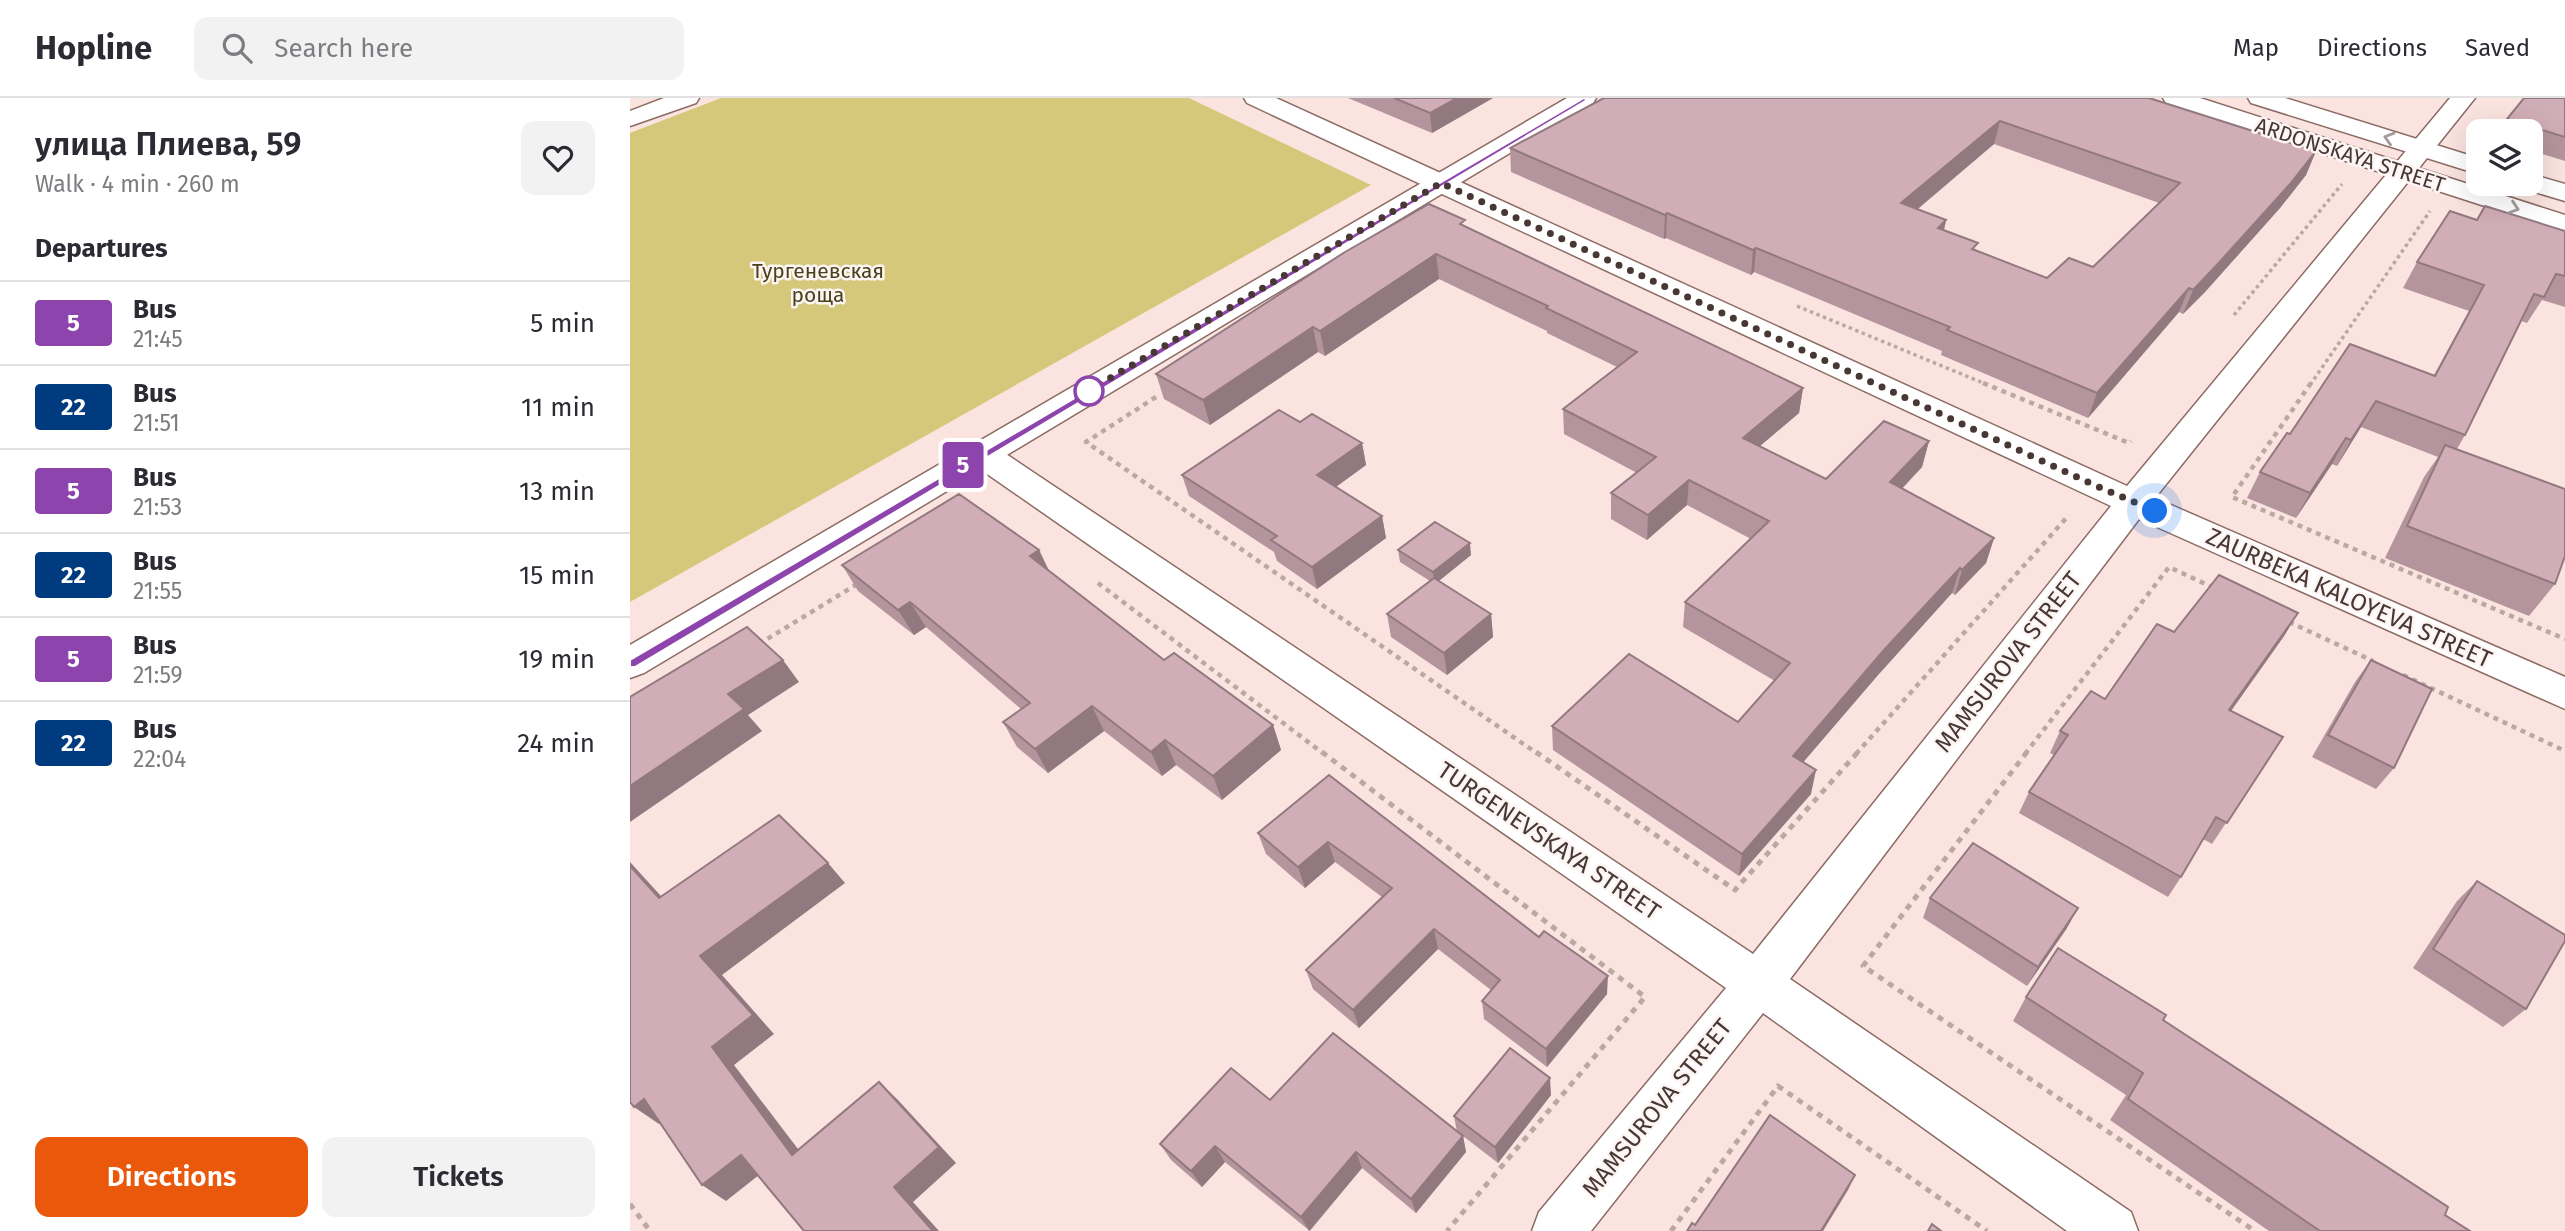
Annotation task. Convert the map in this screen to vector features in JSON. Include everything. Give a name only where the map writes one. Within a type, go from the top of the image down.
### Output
[{"type":"street","points":[[630,119],[687,98]]},
{"type":"street","name":"ZAURBEKA KALOYEVA STREET","points":[[1256,98],[2079,478],[2565,694]]},
{"type":"street","points":[[630,663],[1584,98]]},
{"type":"street","name":"ARDONSKAYA STREET","points":[[2175,98],[2412,160],[2466,165]]},
{"type":"street","name":"ARDONSKAYA STREET","points":[[2260,98],[2565,224]]},
{"type":"street","name":"MAMSUROVA STREET","points":[[1558,1231],[1758,984],[2134,501],[2463,98]]},
{"type":"street","points":[[2543,186],[2565,193]]},
{"type":"street","name":"TURGENEVSKAYA STREET","points":[[982,453],[1758,984],[2112,1231]]},
{"type":"path","points":[[2234,316],[2348,178]]},
{"type":"path","points":[[2434,206],[2232,497],[2565,639]]},
{"type":"path","points":[[1796,306],[2129,443],[2138,432]]},
{"type":"path","points":[[1086,442],[1735,890],[2069,515]]},
{"type":"path","points":[[2219,590],[2169,567],[1863,966],[2255,1231]]},
{"type":"path","points":[[1091,578],[1645,998],[1447,1231]]},
{"type":"path","points":[[758,645],[863,581]]},
{"type":"path","points":[[2281,618],[2379,664]]},
{"type":"path","points":[[2392,670],[2565,751]]},
{"type":"path","points":[[1671,1231],[1779,1086],[1987,1231]]},
{"type":"path","points":[[630,1204],[650,1231]]},
{"type":"green space","name":"Тургеневская роща","points":[[721,98],[1189,98],[1371,185],[630,602],[630,133]]},
{"type":"building","points":[[1394,98],[1457,98],[1430,113]]},
{"type":"building","points":[[1604,98],[2149,98],[2316,151],[2215,267],[2193,290],[2189,288],[2097,393],[1947,330],[1950,327],[1756,248],[1753,250],[1667,213],[1665,215],[1510,148]],"holes":[[[2000,121],[2180,183],[2093,267],[2069,258],[2047,278],[1972,249],[1978,243],[1938,228],[1946,220],[1901,203]]]},
{"type":"building","points":[[2524,98],[2565,98],[2565,137],[2543,130],[2543,119],[2507,119]]},
{"type":"building","points":[[1429,204],[1465,220],[1460,224],[1803,388],[1743,438],[1826,479],[1884,421],[1929,441],[1890,482],[1994,538],[1962,570],[1960,568],[1884,650],[1793,756],[1816,770],[1742,854],[1552,726],[1629,654],[1738,722],[1790,663],[1685,602],[1769,521],[1689,480],[1648,515],[1611,493],[1656,457],[1563,409],[1637,352],[1546,308],[1548,306],[1436,254],[1320,331],[1313,327],[1203,400],[1156,374],[1345,252]]},
{"type":"building","points":[[2485,206],[2565,231],[2565,276],[2556,274],[2544,297],[2534,294],[2465,435],[2376,401],[2351,440],[2346,438],[2310,493],[2260,472],[2287,433],[2290,434],[2350,344],[2435,376],[2484,285],[2417,262],[2450,211],[2477,220]]},
{"type":"building","points":[[1279,410],[1300,422],[1312,414],[1362,443],[1317,475],[1382,516],[1312,567],[1271,540],[1277,536],[1182,475]]},
{"type":"building","points":[[2445,445],[2565,489],[2565,556],[2555,584],[2407,526]]},
{"type":"building","points":[[959,494],[1039,550],[1030,556],[1164,660],[1174,653],[1273,725],[1213,776],[1165,740],[1151,752],[1092,706],[1035,749],[1003,722],[1030,703],[910,602],[898,610],[842,565]]},
{"type":"building","points":[[1435,522],[1470,543],[1433,572],[1398,550]]},
{"type":"building","points":[[2219,575],[2298,613],[2229,710],[2283,737],[2227,823],[2216,817],[2181,877],[2029,792],[2068,735],[2060,731],[2091,691],[2105,699],[2157,624],[2174,632]]},
{"type":"building","points":[[1434,578],[1491,614],[1444,653],[1387,614]]},
{"type":"building","points":[[747,627],[783,660],[728,694],[744,709],[630,786],[630,697]]},
{"type":"building","points":[[2371,660],[2432,689],[2394,768],[2328,735]]},
{"type":"building","points":[[1329,775],[1539,937],[1544,931],[1608,976],[1546,1049],[1482,1001],[1500,980],[1434,929],[1353,1010],[1306,970],[1392,888],[1328,842],[1298,867],[1258,833]]},
{"type":"building","points":[[779,815],[828,863],[700,956],[753,1015],[712,1047],[792,1155],[879,1082],[939,1147],[894,1187],[933,1231],[804,1231],[741,1155],[702,1185],[644,1099],[634,1107],[630,1102],[630,866],[659,898]]},
{"type":"building","points":[[1973,843],[2078,908],[2038,967],[1930,898]]},
{"type":"building","points":[[2477,881],[2565,935],[2565,941],[2526,1009],[2433,949]]},
{"type":"building","points":[[2058,948],[2166,1015],[2163,1020],[2448,1207],[2445,1215],[2470,1231],[2320,1231],[2128,1099],[2143,1073],[2026,997]]},
{"type":"building","points":[[1333,1033],[1463,1136],[1411,1199],[1356,1152],[1301,1217],[1215,1146],[1191,1171],[1160,1144],[1231,1068],[1270,1100]]},
{"type":"building","points":[[1510,1048],[1550,1078],[1495,1147],[1454,1116]]},
{"type":"building","points":[[1770,1115],[1855,1175],[1821,1231],[1687,1231],[1692,1223],[1695,1225]]},
{"type":"building","points":[[1932,1224],[1941,1231],[1928,1231]]},
{"type":"bus line","name":"5","points":[[630,663],[1584,98]]},
{"type":"route","points":[[1089,391],[1078,397],[1441,183],[2155,511]]}]
